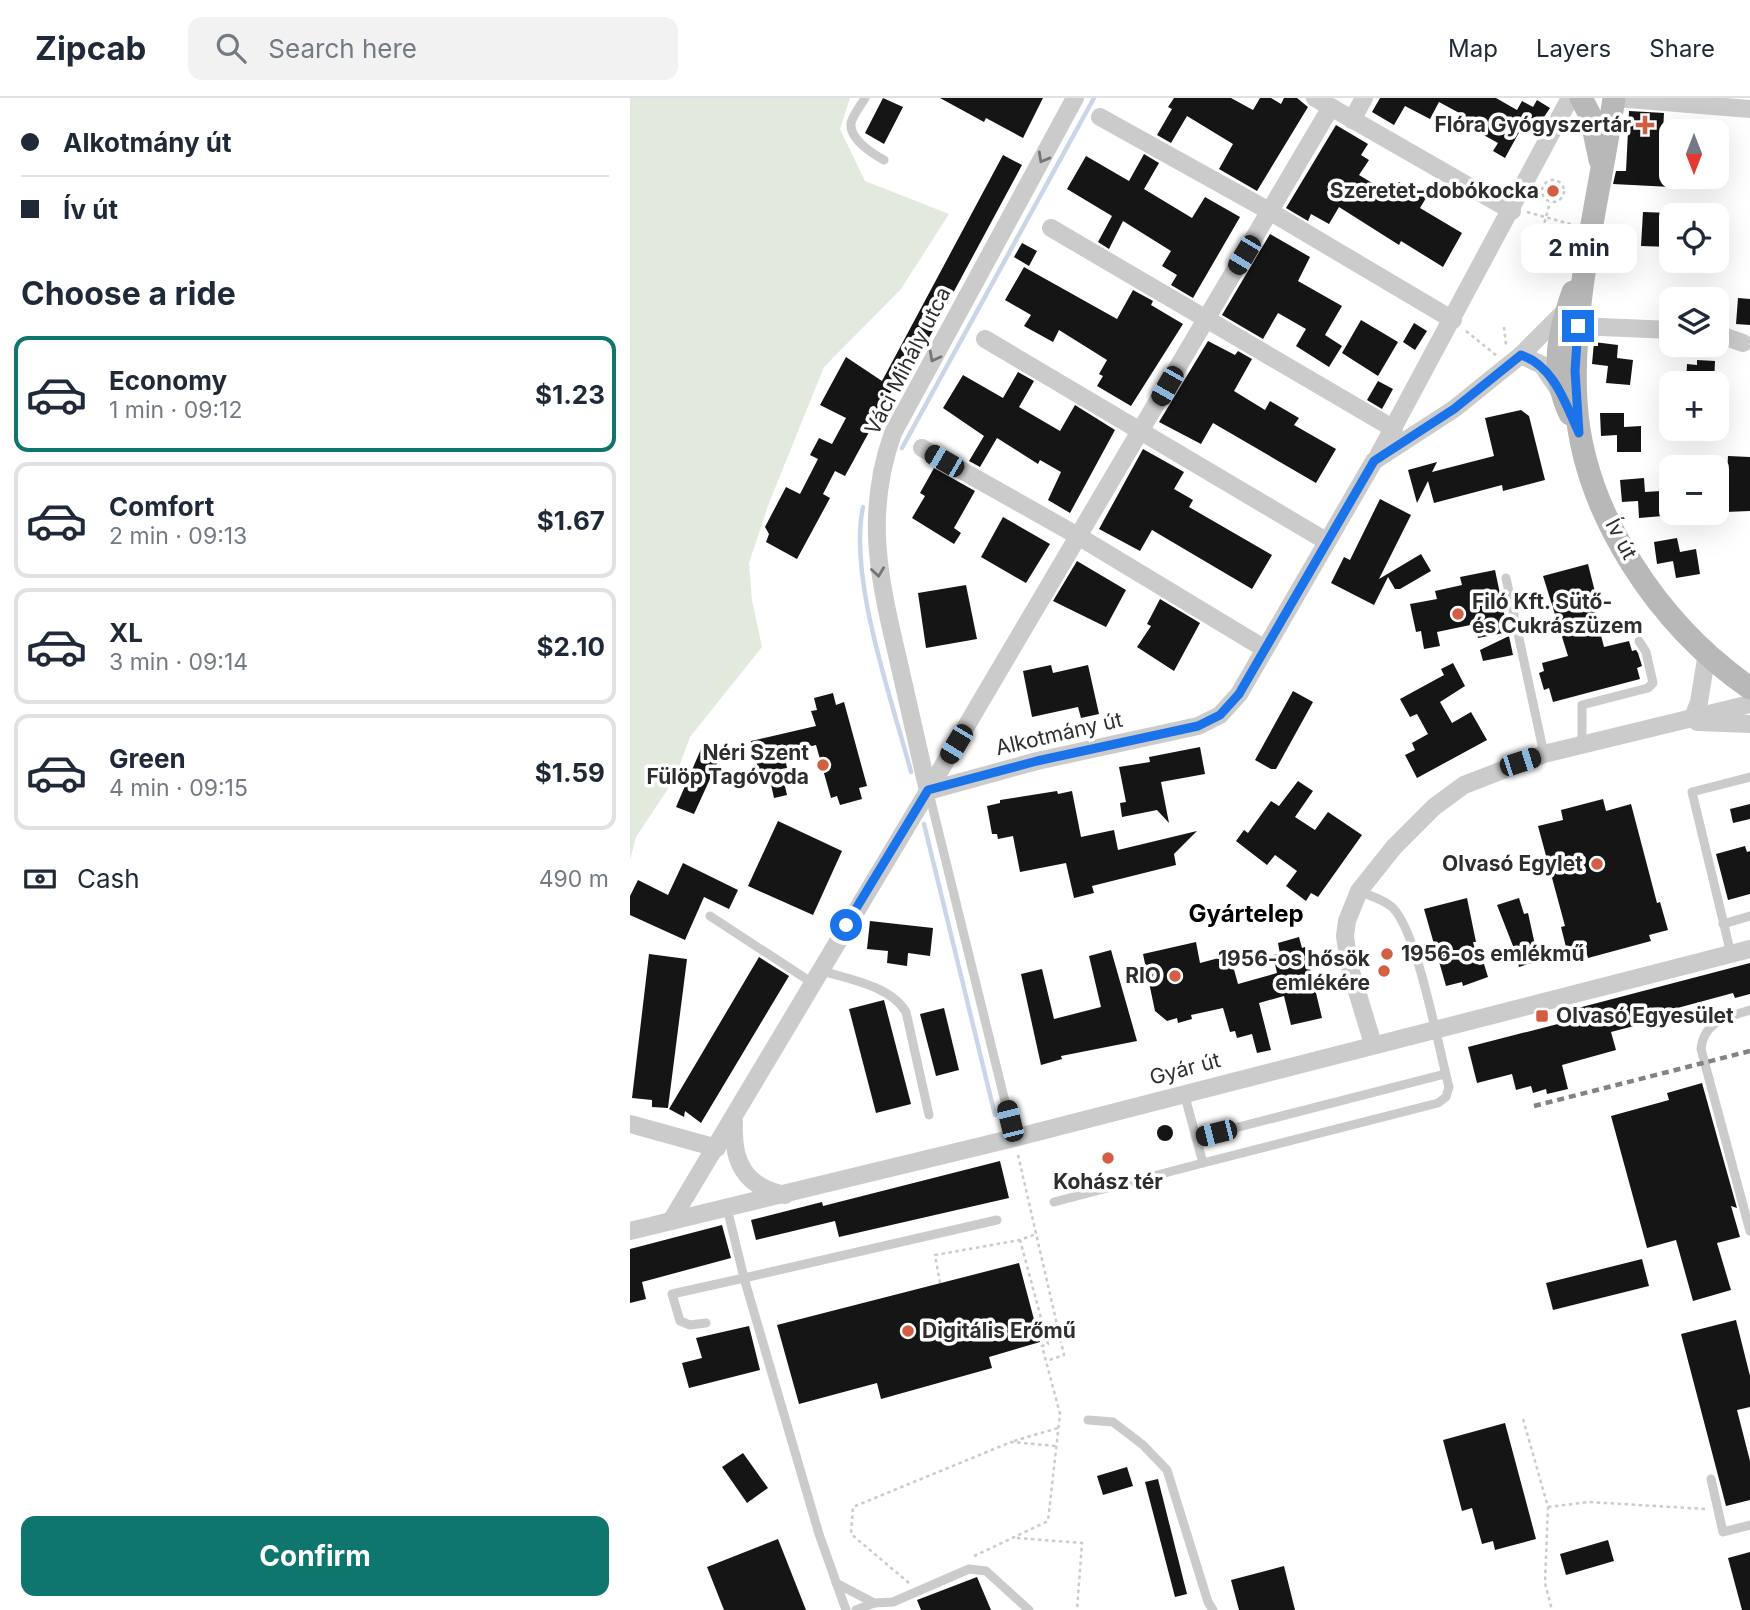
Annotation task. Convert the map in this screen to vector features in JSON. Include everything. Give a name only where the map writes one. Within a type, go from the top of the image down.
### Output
[{"type":"main road","points":[[1581,98],[1591,117],[1603,173]]},
{"type":"main road","name":"Ív út","points":[[1615,98],[1603,173],[1585,220],[1566,327],[1556,357],[1560,392],[1579,433],[1597,491],[1632,562],[1671,614],[1707,653],[1750,688]]},
{"type":"main road","name":"Ív út","points":[[1566,327],[1579,433]]},
{"type":"street","points":[[1315,98],[1513,210]]},
{"type":"street","points":[[1352,120],[1364,98]]},
{"type":"street","points":[[1374,461],[1513,210],[1570,98]]},
{"type":"street","points":[[1615,98],[1750,109]]},
{"type":"street","name":"Váci Mihály utca","points":[[928,790],[878,576],[876,500],[881,468],[893,433],[1071,100]]},
{"type":"street","points":[[671,1221],[717,1148],[815,976],[928,790],[1331,107]]},
{"type":"street","points":[[1100,117],[1269,211],[1453,320]]},
{"type":"street","points":[[1051,228],[1394,429]]},
{"type":"street","points":[[1566,327],[1659,330]]},
{"type":"street","name":"Alkotmány út","points":[[928,790],[1209,721],[1231,705],[1374,461],[1454,409],[1509,358],[1566,327]]},
{"type":"street","points":[[1729,338],[1743,343]]},
{"type":"street","points":[[985,339],[1326,541]]},
{"type":"street","points":[[1509,358],[1542,365],[1560,392]]},
{"type":"street","points":[[922,448],[1078,536],[1265,649]]},
{"type":"street","points":[[1685,719],[1699,702],[1707,653]]},
{"type":"street","points":[[1373,1044],[1349,965],[1345,936],[1359,891],[1394,847],[1434,807],[1464,785],[1544,754],[1750,704]]},
{"type":"street","points":[[1685,719],[1750,724]]},
{"type":"street","name":"Gyár út","points":[[630,1231],[1014,1138],[1750,949]]},
{"type":"street","points":[[735,1117],[734,1151],[740,1168],[751,1182],[785,1195]]},
{"type":"street","points":[[630,1124],[717,1148]]},
{"type":"lane","points":[[865,98],[851,123],[853,132],[867,150],[884,160]]},
{"type":"lane","points":[[1506,578],[1544,754]]},
{"type":"lane","points":[[1582,745],[1582,705],[1648,688],[1653,682],[1646,652],[1639,641]]},
{"type":"lane","points":[[1731,954],[1692,792],[1750,777]]},
{"type":"lane","points":[[928,790],[1014,1138]]},
{"type":"lane","points":[[1054,1202],[1438,1103],[1446,1097],[1449,1087],[1418,965],[1404,922],[1391,906],[1359,891]]},
{"type":"lane","points":[[710,916],[815,976],[889,994],[900,1002],[906,1012],[929,1115]]},
{"type":"lane","points":[[1723,924],[1750,916]]},
{"type":"lane","points":[[1750,1010],[1713,1023],[1702,1035],[1701,1049],[1750,1231]]},
{"type":"lane","points":[[1196,1138],[1445,1074]]},
{"type":"lane","points":[[1184,1093],[1203,1163]]},
{"type":"lane","points":[[727,1208],[744,1278],[846,1610]]},
{"type":"lane","points":[[706,1322],[690,1325],[680,1321],[672,1294],[997,1220]]},
{"type":"lane","points":[[1088,1420],[1112,1422],[1143,1445],[1167,1470],[1208,1602],[1213,1610]]},
{"type":"lane","points":[[1711,1479],[1723,1532],[1750,1525]]},
{"type":"lane","points":[[856,1610],[874,1603],[893,1602],[969,1569],[986,1571],[1029,1610]]},
{"type":"lane","points":[[836,1583],[874,1603]]},
{"type":"path","points":[[1556,180],[1562,184],[1564,192],[1561,199],[1550,202],[1544,198],[1542,188],[1545,182],[1556,180]]},
{"type":"path","points":[[1539,243],[1550,202]]},
{"type":"path","points":[[1513,210],[1546,217],[1585,220]]},
{"type":"path","points":[[1453,320],[1509,358]]},
{"type":"path","points":[[1504,327],[1509,358]]},
{"type":"path","points":[[1014,1138],[1064,1355],[1046,1362]]},
{"type":"path","points":[[940,1283],[934,1255],[1022,1240],[1036,1234]]},
{"type":"path","points":[[965,1561],[1048,1521],[1060,1414],[1042,1346],[1048,1344],[1022,1240]]},
{"type":"path","points":[[1523,1419],[1548,1507],[1545,1583],[1552,1610]]},
{"type":"path","points":[[912,1585],[851,1534],[853,1507],[1011,1442],[1058,1428]]},
{"type":"path","points":[[1011,1442],[1056,1446]]},
{"type":"path","points":[[1548,1507],[1589,1502],[1718,1509]]},
{"type":"path","points":[[1014,1538],[1082,1543],[1077,1610]]},
{"type":"shaded area","points":[[630,98],[850,98],[840,129],[865,181],[949,214],[901,289],[824,367],[769,503],[749,563],[752,600],[762,647],[690,737],[674,780],[636,837],[630,860]]},
{"type":"building","points":[[883,98],[903,107],[884,144],[865,133]]},
{"type":"building","points":[[940,98],[1043,98],[1023,138],[986,118],[984,122]]},
{"type":"building","points":[[1174,98],[1231,98],[1253,110],[1260,98],[1271,98],[1281,104],[1284,98],[1297,98],[1308,107],[1257,191],[1219,169],[1233,144],[1187,116],[1171,143],[1157,135],[1172,109],[1168,107]]},
{"type":"building","points":[[1380,98],[1496,98],[1517,110],[1522,101],[1533,107],[1537,100],[1550,108],[1540,123],[1528,116],[1505,158],[1493,151],[1498,143],[1460,122],[1463,115],[1439,102],[1430,119],[1405,106],[1394,125],[1372,112]]},
{"type":"building","points":[[1629,111],[1664,113],[1664,119],[1659,119],[1659,186],[1613,184],[1616,171],[1626,171]]},
{"type":"building","points":[[1336,125],[1368,144],[1361,155],[1369,160],[1359,175],[1392,195],[1399,182],[1426,198],[1420,208],[1462,233],[1443,267],[1401,241],[1399,245],[1339,207],[1329,224],[1311,214],[1308,221],[1286,208]]},
{"type":"building","points":[[1144,154],[1159,163],[1144,189],[1192,218],[1205,197],[1240,217],[1193,298],[1171,285],[1177,275],[1162,266],[1171,251],[1123,221],[1109,249],[1098,242],[1112,216],[1067,189],[1086,156],[1129,181]]},
{"type":"building","points":[[1003,155],[1022,165],[910,373],[903,370],[845,476],[835,471],[823,494],[830,498],[797,559],[766,542],[769,534],[765,527],[786,487],[800,494],[818,459],[810,455],[819,438],[832,444],[846,418],[820,405],[846,357],[882,381]]},
{"type":"building","points":[[1643,212],[1659,213],[1659,247],[1641,246]]},
{"type":"building","points":[[1270,234],[1310,257],[1298,281],[1342,306],[1325,335],[1342,346],[1329,367],[1296,346],[1306,329],[1278,313],[1263,339],[1222,315]]},
{"type":"building","points":[[1022,243],[1037,251],[1029,266],[1014,257]]},
{"type":"building","points":[[1024,267],[1117,319],[1133,290],[1153,301],[1151,305],[1183,324],[1131,406],[1097,386],[1103,376],[1099,374],[1107,360],[1059,330],[1053,342],[1024,326],[1031,315],[1005,300]]},
{"type":"building","points":[[1738,298],[1750,299],[1750,325],[1736,324]]},
{"type":"building","points":[[1361,320],[1398,342],[1378,376],[1342,353]]},
{"type":"building","points":[[1414,323],[1427,331],[1415,350],[1403,342]]},
{"type":"building","points":[[1208,341],[1235,355],[1238,351],[1252,359],[1234,391],[1265,410],[1270,401],[1299,418],[1294,425],[1336,449],[1316,483],[1213,423],[1201,444],[1159,422]]},
{"type":"building","points":[[1594,342],[1618,345],[1617,358],[1633,360],[1630,385],[1606,383],[1608,366],[1592,364]]},
{"type":"building","points":[[1697,360],[1715,361],[1715,371],[1687,371],[1687,364],[1697,365]]},
{"type":"building","points":[[1018,372],[1034,381],[1019,407],[1060,431],[1075,405],[1115,430],[1070,513],[1048,500],[1061,472],[1040,460],[1038,464],[997,438],[980,467],[969,461],[984,436],[943,408],[963,375],[1003,398]]},
{"type":"building","points":[[1378,381],[1393,389],[1382,409],[1367,400]]},
{"type":"building","points":[[1521,410],[1529,416],[1545,480],[1503,491],[1502,485],[1434,503],[1428,481],[1417,503],[1408,470],[1437,462],[1432,472],[1494,456],[1485,418]]},
{"type":"building","points":[[1600,413],[1624,413],[1624,427],[1641,426],[1641,452],[1617,452],[1617,435],[1601,436]]},
{"type":"building","points":[[1143,449],[1184,472],[1174,489],[1193,500],[1189,507],[1272,555],[1252,589],[1152,530],[1140,551],[1099,529]]},
{"type":"building","points":[[1729,456],[1750,457],[1750,511],[1729,512]]},
{"type":"building","points":[[934,468],[975,491],[954,528],[961,533],[954,544],[912,518],[925,496],[920,493]]},
{"type":"building","points":[[1644,478],[1645,492],[1659,491],[1659,516],[1639,518],[1638,501],[1622,502],[1620,480]]},
{"type":"building","points":[[1380,499],[1411,515],[1379,579],[1421,554],[1431,571],[1400,589],[1395,589],[1388,577],[1374,605],[1331,583],[1344,557],[1350,560]]},
{"type":"building","points":[[1003,517],[1050,544],[1026,583],[981,557]]},
{"type":"building","points":[[1677,538],[1680,552],[1696,549],[1700,574],[1676,578],[1673,561],[1657,564],[1654,542]]},
{"type":"building","points":[[1077,561],[1126,590],[1106,627],[1053,601]]},
{"type":"building","points":[[1588,564],[1595,592],[1590,593],[1604,647],[1629,641],[1632,651],[1636,650],[1638,653],[1642,666],[1637,668],[1640,679],[1553,702],[1549,688],[1544,690],[1539,673],[1544,671],[1542,663],[1568,656],[1543,576]]},
{"type":"building","name":"Filó Kft. Sütő- és Cukrászüzem","points":[[1495,570],[1508,632],[1478,638],[1475,624],[1437,632],[1440,646],[1424,649],[1421,631],[1416,632],[1410,604],[1437,599],[1435,591],[1462,585],[1460,577]]},
{"type":"building","points":[[966,585],[977,639],[926,648],[918,593]]},
{"type":"building","points":[[1160,599],[1200,623],[1174,671],[1137,647],[1151,626],[1147,624]]},
{"type":"building","points":[[1509,636],[1513,655],[1483,661],[1480,650]]},
{"type":"building","points":[[1453,663],[1465,686],[1440,702],[1452,723],[1471,712],[1487,740],[1417,778],[1405,755],[1415,750],[1412,743],[1428,734],[1417,714],[1410,717],[1400,699],[1444,675],[1441,669]]},
{"type":"building","points":[[1051,665],[1053,673],[1088,665],[1099,714],[1081,718],[1078,707],[1032,717],[1023,671]]},
{"type":"building","points":[[1293,691],[1313,702],[1276,769],[1271,769],[1255,760]]},
{"type":"building","points":[[833,693],[836,705],[844,702],[867,786],[859,788],[862,799],[840,805],[837,796],[831,798],[816,745],[784,753],[787,768],[781,769],[787,795],[774,798],[768,771],[759,773],[751,741],[816,726],[811,711],[817,710],[814,698]]},
{"type":"building","points":[[1200,747],[1205,774],[1161,782],[1169,823],[1157,810],[1122,817],[1120,803],[1126,802],[1119,767],[1150,762],[1149,757]]},
{"type":"building","points":[[701,749],[720,757],[694,814],[676,807]]},
{"type":"building","points":[[1298,781],[1313,791],[1295,817],[1315,830],[1328,812],[1362,835],[1318,897],[1311,893],[1306,901],[1286,886],[1297,871],[1275,855],[1267,865],[1236,841],[1244,830],[1248,833],[1271,801],[1279,806]]},
{"type":"building","points":[[1057,791],[1058,794],[1072,791],[1081,837],[1114,830],[1118,850],[1197,831],[1174,854],[1176,865],[1092,886],[1094,893],[1074,898],[1066,863],[1020,872],[1013,836],[998,839],[997,834],[992,834],[987,806],[1000,803],[1000,800]]},
{"type":"building","name":"Olvasó Egylet","points":[[1603,799],[1606,811],[1631,804],[1657,903],[1660,902],[1668,930],[1649,935],[1651,941],[1588,958],[1586,951],[1568,955],[1561,927],[1565,926],[1538,826],[1563,820],[1561,810]]},
{"type":"building","points":[[1750,804],[1750,819],[1733,823],[1730,809]]},
{"type":"building","points":[[778,821],[842,851],[813,915],[748,886]]},
{"type":"building","points":[[1745,846],[1747,852],[1750,851],[1750,894],[1728,900],[1716,854]]},
{"type":"building","points":[[683,863],[738,890],[729,909],[704,897],[685,940],[630,915],[630,896],[638,880],[668,895]]},
{"type":"building","points":[[1467,898],[1479,965],[1484,964],[1488,977],[1463,986],[1462,982],[1446,986],[1424,909]]},
{"type":"building","points":[[1519,898],[1524,914],[1528,913],[1537,954],[1532,956],[1534,962],[1519,967],[1517,960],[1512,962],[1508,947],[1513,946],[1497,905]]},
{"type":"building","points":[[870,921],[933,928],[930,956],[908,953],[907,966],[887,963],[888,951],[867,949]]},
{"type":"building","points":[[1299,937],[1302,948],[1305,947],[1322,1018],[1291,1025],[1284,996],[1259,1003],[1271,1050],[1257,1053],[1252,1034],[1237,1038],[1235,1031],[1230,1032],[1223,1008],[1191,1015],[1192,1019],[1178,1023],[1177,1018],[1167,1021],[1155,1011],[1143,954],[1196,942],[1200,963],[1230,955],[1238,984],[1277,973],[1273,955],[1280,954],[1278,943]]},
{"type":"building","points":[[1111,950],[1137,1041],[1061,1056],[1062,1059],[1041,1065],[1021,974],[1042,969],[1054,1019],[1101,1007],[1089,956]]},
{"type":"building","points":[[649,954],[687,959],[668,1108],[652,1107],[652,1100],[632,1098]]},
{"type":"building","points":[[759,957],[789,976],[701,1123],[685,1111],[684,1117],[669,1109]]},
{"type":"building","points":[[1750,963],[1750,994],[1735,998],[1733,993],[1670,1010],[1672,1016],[1611,1032],[1616,1050],[1562,1065],[1568,1089],[1547,1094],[1546,1089],[1533,1093],[1531,1086],[1516,1090],[1512,1074],[1477,1083],[1468,1047],[1581,1018],[1578,1008]]},
{"type":"building","points":[[884,1000],[911,1104],[876,1113],[849,1009]]},
{"type":"building","points":[[944,1008],[959,1070],[936,1076],[920,1014]]},
{"type":"building","points":[[1702,1083],[1737,1208],[1731,1206],[1740,1237],[1717,1243],[1731,1290],[1693,1301],[1676,1240],[1647,1248],[1611,1116],[1669,1100],[1667,1093]]},
{"type":"building","points":[[1162,1125],[1168,1125],[1173,1133],[1171,1139],[1162,1141],[1157,1136],[1157,1130]]},
{"type":"building","points":[[1000,1161],[1009,1198],[839,1237],[835,1221],[756,1240],[751,1220],[822,1202],[823,1206]]},
{"type":"building","points":[[722,1225],[731,1258],[642,1282],[646,1299],[630,1303],[630,1249]]},
{"type":"building","points":[[1642,1259],[1649,1286],[1553,1310],[1546,1283]]},
{"type":"building","name":"Digitális Erőmű","points":[[1019,1263],[1040,1342],[989,1357],[992,1368],[881,1399],[877,1383],[799,1404],[777,1325]]},
{"type":"building","points":[[1736,1320],[1750,1376],[1750,1407],[1737,1410],[1750,1461],[1750,1500],[1726,1506],[1681,1334]]},
{"type":"building","points":[[749,1326],[760,1370],[689,1388],[682,1363],[702,1358],[696,1338]]},
{"type":"building","points":[[1505,1423],[1536,1539],[1495,1550],[1493,1541],[1482,1544],[1472,1508],[1462,1511],[1443,1440]]},
{"type":"building","points":[[743,1453],[768,1488],[747,1503],[722,1467]]},
{"type":"building","points":[[1127,1467],[1133,1486],[1103,1495],[1097,1476]]},
{"type":"building","points":[[1158,1479],[1187,1594],[1175,1597],[1145,1482]]},
{"type":"building","points":[[778,1539],[806,1610],[724,1610],[707,1567]]},
{"type":"building","points":[[1608,1540],[1614,1561],[1566,1575],[1560,1554]]},
{"type":"building","points":[[1750,1552],[1750,1610],[1742,1610],[1728,1558]]},
{"type":"building","points":[[1284,1566],[1295,1610],[1239,1610],[1231,1580]]},
{"type":"building","points":[[977,1577],[991,1610],[921,1610],[917,1600]]},
{"type":"waterway","points":[[902,448],[1094,98]]},
{"type":"waterway","points":[[863,507],[860,536],[867,603],[874,639],[911,772]]},
{"type":"waterway","points":[[924,824],[995,1115]]},
{"type":"railway","points":[[1534,1106],[1750,1051]]},
{"type":"place","name":"Flóra Gyógyszertár","points":[[1645,125]]},
{"type":"place","name":"Szeretet-dobókocka","points":[[1553,191]]},
{"type":"place","name":"Filó Kft. Sütő- és Cukrászüzem","points":[[1458,614]]},
{"type":"place","name":"Néri Szent Fülöp Tagóvoda","points":[[823,765]]},
{"type":"place","name":"Olvasó Egylet","points":[[1597,864]]},
{"type":"place","name":"1956-os emlékmű","points":[[1387,954]]},
{"type":"place","name":"1956-os hősök emlékére","points":[[1384,971]]},
{"type":"place","name":"RIO","points":[[1175,976]]},
{"type":"place","name":"Olvasó Egyesület","points":[[1542,1016]]},
{"type":"place","name":"Kohász tér","points":[[1108,1158]]},
{"type":"place","name":"Digitális Erőmű","points":[[908,1331]]},
{"type":"district","name":"Gyártelep","points":[[1246,914]]},
{"type":"route","points":[[846,925],[928,790],[1037,761],[1198,726],[1220,715],[1239,694],[1374,461],[1454,409],[1521,355],[1536,359],[1547,371],[1579,433],[1575,371],[1578,326]]}]
